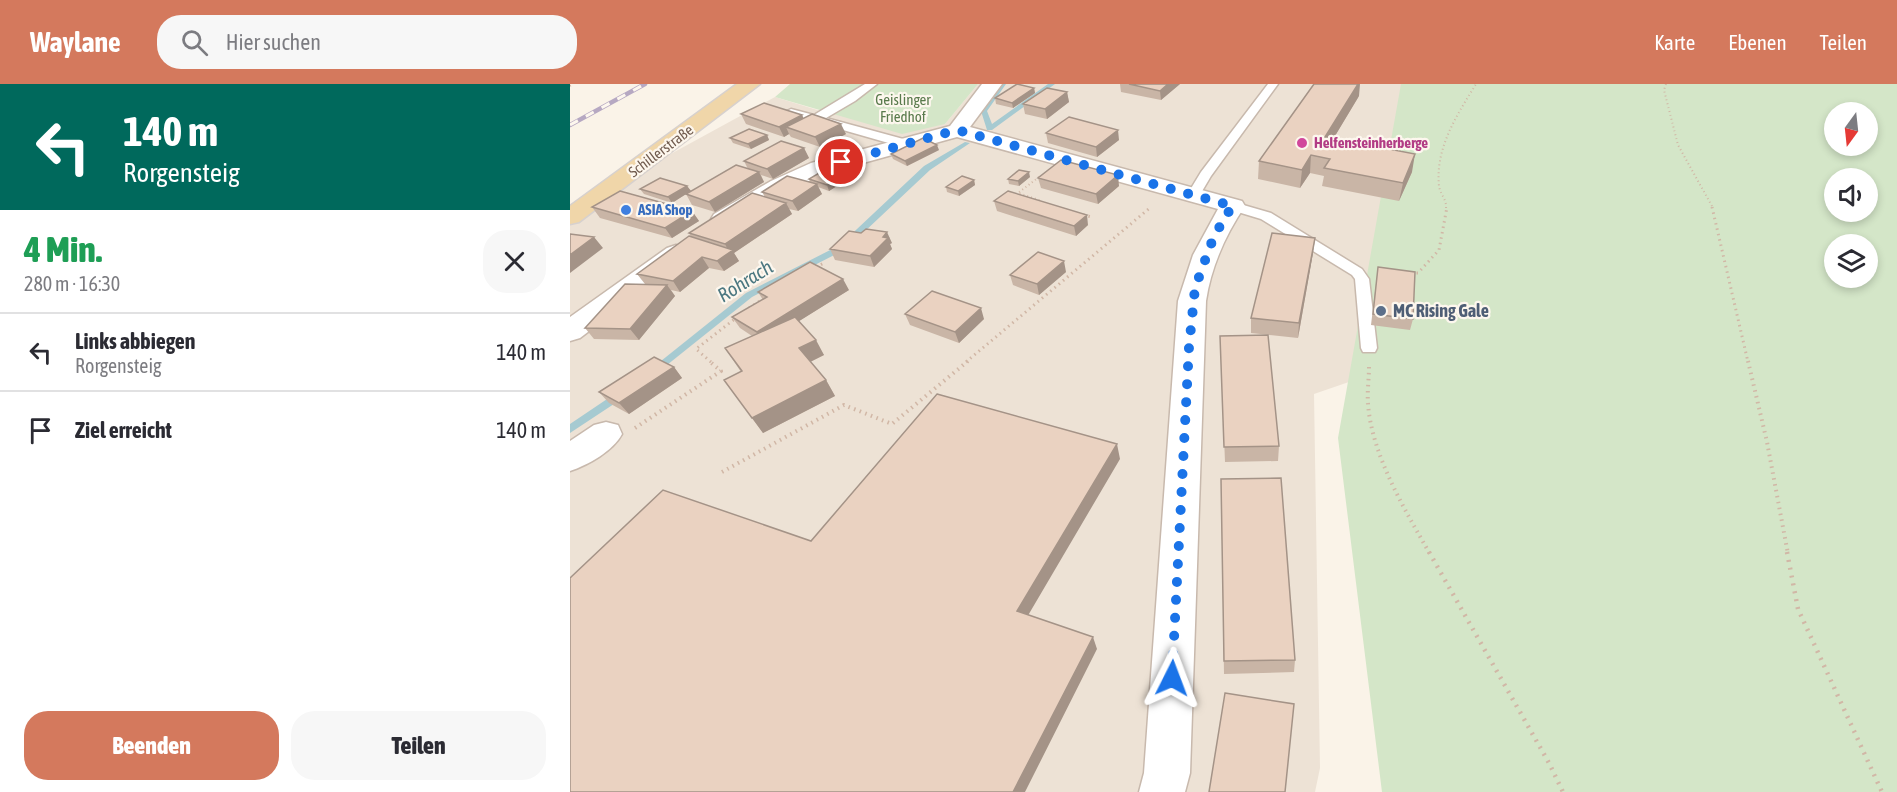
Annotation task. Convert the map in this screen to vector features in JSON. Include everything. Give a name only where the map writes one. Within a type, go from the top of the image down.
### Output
[{"type":"main road","name":"Schillerstraße","points":[[570,217],[750,84]]},
{"type":"street","points":[[957,130],[992,84]]},
{"type":"street","points":[[570,331],[750,202],[798,177],[819,168],[903,143],[957,130],[1233,206],[1211,244],[1195,288],[1189,347],[1167,773],[1162,792]]},
{"type":"street","points":[[570,458],[617,433]]},
{"type":"lane","points":[[815,119],[872,84]]},
{"type":"lane","points":[[1183,192],[1205,175],[1273,84]]},
{"type":"lane","points":[[791,112],[903,143]]},
{"type":"lane","points":[[1233,206],[1266,216],[1338,258],[1359,275],[1362,279],[1369,348]]},
{"type":"path","points":[[1359,275],[1418,273],[1438,250],[1447,204],[1439,188],[1440,158],[1453,122],[1476,84]]},
{"type":"path","points":[[1666,84],[1664,90],[1678,145],[1713,209],[1767,442],[1798,609],[1882,792]]},
{"type":"path","points":[[1049,204],[1018,193],[1064,158]]},
{"type":"path","points":[[722,472],[844,405],[892,424],[1183,192]]},
{"type":"path","points":[[1081,214],[1092,217]]},
{"type":"path","points":[[815,268],[824,263]]},
{"type":"path","points":[[617,433],[722,371],[696,348],[769,295]]},
{"type":"path","points":[[1369,348],[1368,405],[1380,454],[1404,508],[1549,763],[1563,792]]},
{"type":"shaded area","points":[[978,84],[1403,84],[1439,351],[1314,394],[1320,768],[1315,792],[570,792],[570,209],[775,97],[827,113],[945,124]]},
{"type":"green space","name":"Geislinger Friedhof","points":[[790,84],[978,84],[945,124],[902,134],[775,97]]},
{"type":"green space","points":[[1401,84],[1897,84],[1897,792],[1382,792],[1338,438]]},
{"type":"building","points":[[1017,84],[1034,88],[1012,103],[995,98]]},
{"type":"building","points":[[1129,84],[1168,84],[1160,91]]},
{"type":"building","points":[[1314,84],[1358,84],[1325,137],[1330,138],[1327,143],[1332,138],[1415,154],[1403,183],[1324,168],[1330,159],[1311,155],[1302,170],[1259,161]]},
{"type":"building","points":[[1047,88],[1067,92],[1045,109],[1023,104]]},
{"type":"building","points":[[764,103],[802,115],[779,127],[741,114]]},
{"type":"building","points":[[812,114],[841,124],[815,137],[786,127]]},
{"type":"building","points":[[1069,117],[1118,130],[1096,147],[1046,133]]},
{"type":"building","points":[[749,129],[767,135],[748,144],[730,138]]},
{"type":"building","points":[[923,138],[937,145],[905,161],[891,154]]},
{"type":"building","points":[[781,141],[804,148],[767,169],[744,161]]},
{"type":"building","points":[[1061,160],[1118,175],[1096,194],[1038,178]]},
{"type":"building","points":[[836,163],[854,169],[827,185],[809,179]]},
{"type":"building","points":[[736,165],[759,172],[709,202],[686,194]]},
{"type":"building","points":[[1019,170],[1029,172],[1018,181],[1008,179]]},
{"type":"building","points":[[787,176],[817,184],[792,201],[762,192]]},
{"type":"building","points":[[962,176],[974,180],[958,191],[946,187]]},
{"type":"building","points":[[660,178],[687,186],[668,197],[640,189]]},
{"type":"building","points":[[620,191],[692,211],[665,228],[592,207]]},
{"type":"building","points":[[1008,191],[1087,215],[1074,226],[994,201]]},
{"type":"building","points":[[752,193],[786,203],[725,244],[689,233]]},
{"type":"building","points":[[866,229],[887,232],[883,237],[888,238],[870,256],[830,249],[849,231],[861,233]]},
{"type":"building","points":[[1272,233],[1315,238],[1299,323],[1251,318]]},
{"type":"building","points":[[570,234],[594,237],[570,255]]},
{"type":"building","points":[[689,236],[733,250],[717,261],[702,257],[673,281],[637,274]]},
{"type":"building","points":[[1038,252],[1064,261],[1037,284],[1010,275]]},
{"type":"building","points":[[810,262],[843,279],[757,332],[732,317],[767,297],[758,292]]},
{"type":"building","points":[[1378,267],[1415,272],[1413,319],[1373,314]]},
{"type":"building","points":[[625,284],[667,285],[630,329],[585,328]]},
{"type":"building","points":[[932,291],[981,308],[955,332],[905,314]]},
{"type":"building","points":[[795,317],[816,340],[799,348],[826,380],[752,418],[724,380],[742,371],[725,348]]},
{"type":"building","points":[[1268,335],[1279,446],[1224,447],[1220,336]]},
{"type":"building","points":[[654,357],[674,367],[619,403],[599,392]]},
{"type":"building","points":[[937,394],[1117,444],[1017,611],[1093,637],[1013,792],[570,792],[570,578],[663,490],[811,541]]},
{"type":"building","points":[[1281,478],[1295,660],[1224,661],[1221,479]]},
{"type":"building","points":[[1225,693],[1294,704],[1285,792],[1209,792]]},
{"type":"waterway","points":[[990,128],[984,111],[1003,84]]},
{"type":"waterway","name":"Rohrach","points":[[990,128],[1052,84]]},
{"type":"waterway","name":"Rohrach","points":[[654,371],[749,295],[843,247],[927,168],[967,143]]},
{"type":"waterway","name":"Rohrach","points":[[570,429],[619,395]]},
{"type":"railway","points":[[570,125],[645,84]]},
{"type":"place","name":"Helfensteinherberge","points":[[1302,143]]},
{"type":"place","name":"ASIA Shop","points":[[626,210]]},
{"type":"place","name":"MC Rising Gale","points":[[1381,311]]},
{"type":"route","points":[[841,162],[913,140],[957,130],[1233,206],[1211,244],[1195,288],[1189,347],[1172,678]]}]
